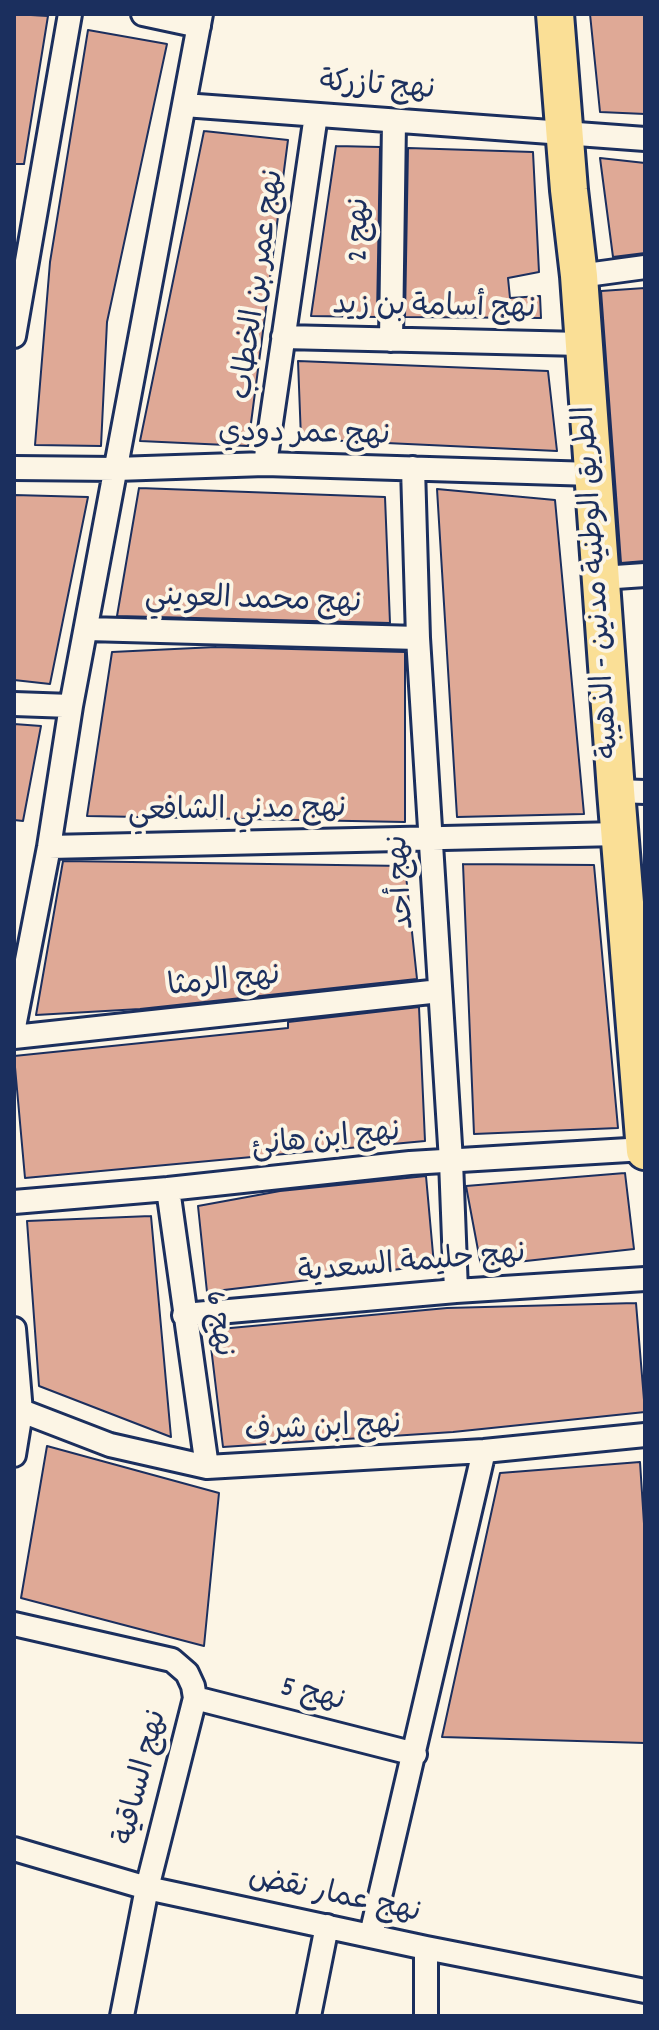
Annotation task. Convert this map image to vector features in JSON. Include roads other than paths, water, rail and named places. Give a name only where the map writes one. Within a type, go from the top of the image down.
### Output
[{"type":"main road","name":"الطريق الوطنية مدنين - الذهيبة","points":[[555,14],[579,276],[601,578],[630,792],[619,834],[645,1136]]},
{"type":"street","points":[[14,336],[70,14]]},
{"type":"street","points":[[14,1027],[200,20],[143,14]]},
{"type":"street","name":"نهج تازركة","points":[[184,105],[645,139]]},
{"type":"street","name":"نهج عمر بن الخطاب","points":[[265,464],[316,115]]},
{"type":"street","name":"نهج 2","points":[[391,340],[394,121]]},
{"type":"street","points":[[579,276],[645,267]]},
{"type":"street","name":"نهج أسامة بن زيد","points":[[283,337],[582,344]]},
{"type":"street","name":"نهج عمر دودي","points":[[14,468],[116,469],[265,464],[593,474]]},
{"type":"street","name":"نهج أحد","points":[[413,468],[418,638],[451,1161],[456,1291]]},
{"type":"street","points":[[601,578],[645,575]]},
{"type":"street","name":"نهج محمد العويني","points":[[87,629],[418,638]]},
{"type":"street","points":[[14,704],[71,706]]},
{"type":"street","name":"نهج مدني الشافعي","points":[[49,847],[619,834]]},
{"type":"street","name":"نهج الرمثا","points":[[14,1037],[440,991]]},
{"type":"street","name":"نهج ابن هانئ","points":[[14,1202],[451,1161],[645,1136]]},
{"type":"street","name":"نهج 6","points":[[168,1189],[207,1467]]},
{"type":"street","name":"نهج حليمة السعدية","points":[[184,1315],[456,1291],[645,1279]]},
{"type":"street","points":[[14,1329],[18,1410],[14,1455]]},
{"type":"street","name":"نهج ابن شرف","points":[[18,1410],[110,1445],[207,1467],[484,1451],[645,1435]]},
{"type":"street","points":[[371,1935],[484,1451]]},
{"type":"street","name":"نهج الساقية","points":[[14,1624],[172,1660],[187,1673],[195,1698],[147,1888],[122,2016]]},
{"type":"street","name":"نهج 5","points":[[195,1698],[415,1754]]},
{"type":"street","name":"نهج عمار نقض","points":[[14,1849],[147,1888],[645,1991]]},
{"type":"street","points":[[309,2016],[327,1926]]},
{"type":"street","points":[[426,1948],[426,2016]]}]
